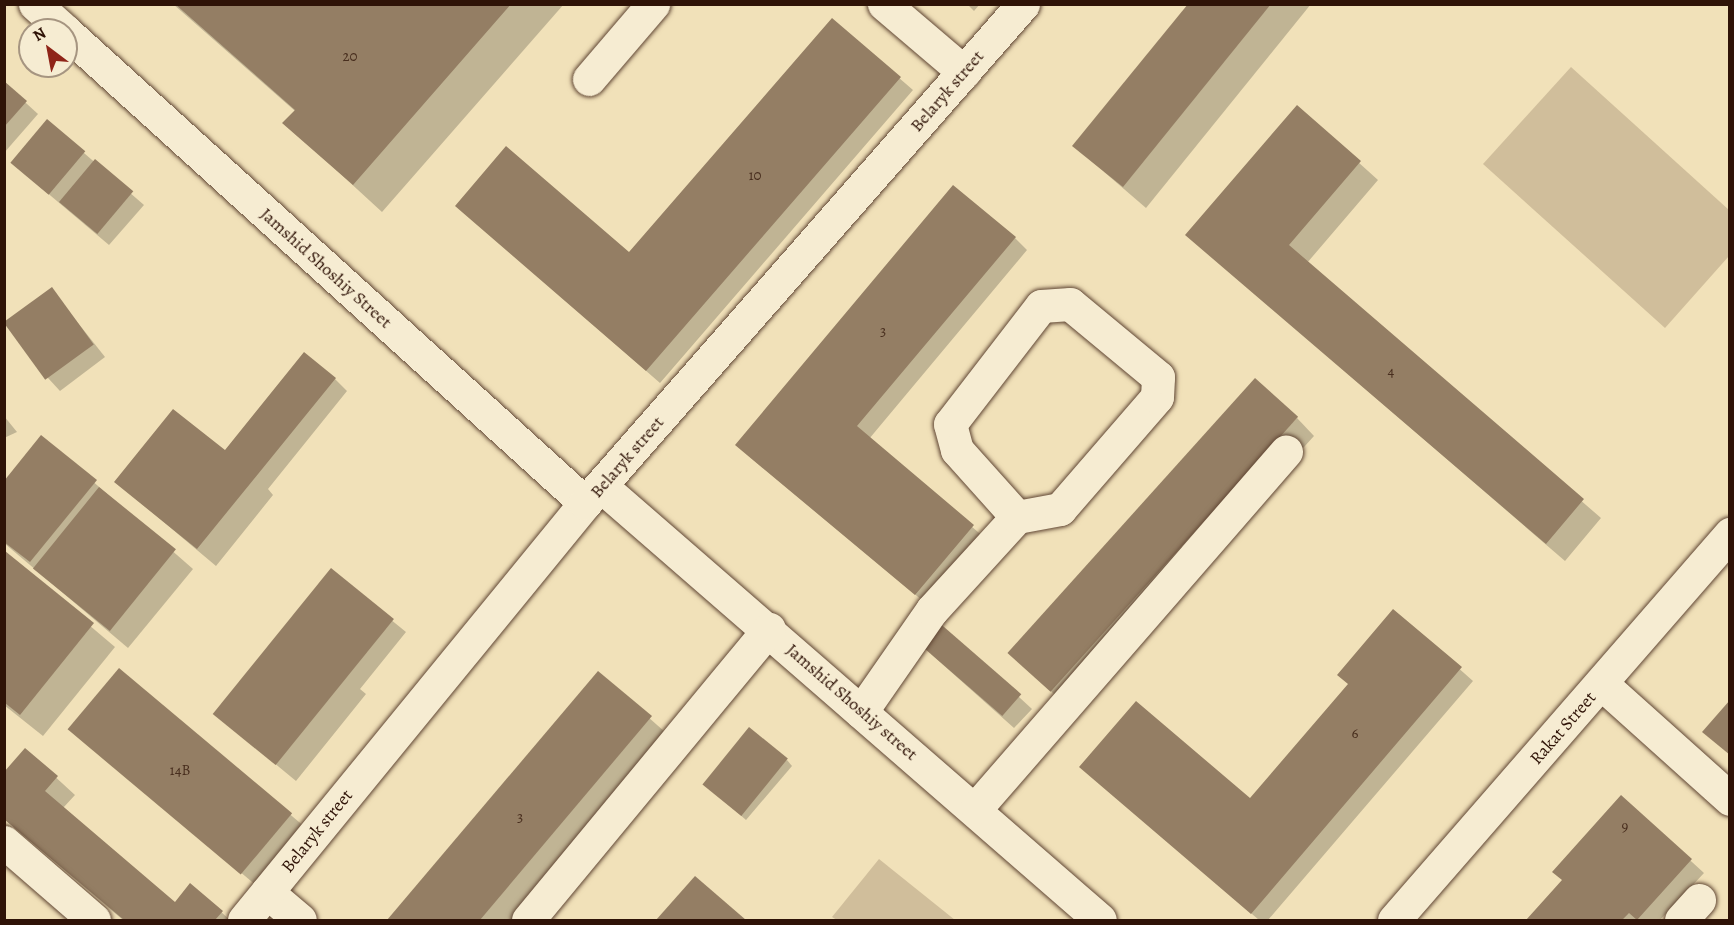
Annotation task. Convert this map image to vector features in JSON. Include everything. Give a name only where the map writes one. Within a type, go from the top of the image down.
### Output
[{"type":"street","name":"Jamshid Shoshiy Street","points":[[35,4],[51,18]]},
{"type":"street","points":[[589,79],[653,4]]},
{"type":"street","points":[[884,4],[964,72]]},
{"type":"street","name":"Belaryk street","points":[[244,921],[593,494],[1023,4]]},
{"type":"street","name":"Jamshid Shoshiy Street","points":[[78,42],[593,494]]},
{"type":"street","points":[[861,712],[932,610],[1017,517],[1060,509],[1157,397],[1158,377],[1070,304],[1041,306],[950,424],[957,450],[1017,517]]},
{"type":"street","points":[[977,807],[1286,452]]},
{"type":"street","name":"Jamshid Shoshiy street","points":[[593,494],[769,629],[861,712],[977,807],[1100,921]]},
{"type":"street","name":"Rakat Street","points":[[1394,921],[1730,534]]},
{"type":"street","points":[[528,921],[769,629]]},
{"type":"street","points":[[1602,684],[1730,799]]},
{"type":"street","points":[[4,842],[94,921]]},
{"type":"street","points":[[267,892],[300,921]]},
{"type":"shaded area","points":[[1571,67],[1729,210],[1729,256],[1665,328],[1483,164]]},
{"type":"shaded area","points":[[879,859],[955,920],[837,920],[832,917]]},
{"type":"building","points":[[175,4],[511,4],[353,185],[282,123],[295,110]]},
{"type":"building","points":[[1188,4],[1271,4],[1123,187],[1072,146]]},
{"type":"building","points":[[832,18],[901,77],[646,371],[455,206],[506,146],[629,252]]},
{"type":"building","points":[[4,81],[27,101],[4,127]]},
{"type":"building","points":[[1297,105],[1361,161],[1289,245],[1584,499],[1546,544],[1185,235]]},
{"type":"building","points":[[47,119],[85,151],[49,195],[10,163]]},
{"type":"building","points":[[95,159],[133,191],[97,234],[59,202]]},
{"type":"building","points":[[953,185],[1016,237],[857,426],[974,525],[915,595],[735,445]]},
{"type":"building","points":[[52,287],[94,344],[45,380],[4,322]]},
{"type":"building","points":[[304,352],[336,378],[197,549],[114,482],[173,409],[225,450]]},
{"type":"building","points":[[1255,378],[1298,417],[1051,692],[1007,653]]},
{"type":"building","points":[[41,435],[97,480],[30,562],[4,542],[4,481]]},
{"type":"building","points":[[99,487],[176,549],[110,631],[33,569]]},
{"type":"building","points":[[5,551],[94,623],[20,715],[5,703]]},
{"type":"building","points":[[331,568],[394,619],[276,765],[213,714]]},
{"type":"building","points":[[1393,609],[1462,667],[1251,914],[1079,767],[1136,701],[1250,798],[1348,684],[1337,675]]},
{"type":"building","points":[[936,620],[1021,694],[1002,716],[917,642]]},
{"type":"building","points":[[119,668],[292,813],[241,875],[68,729]]},
{"type":"building","points":[[598,671],[652,716],[480,920],[387,920]]},
{"type":"building","points":[[1730,700],[1730,755],[1702,732]]},
{"type":"building","points":[[749,727],[788,758],[741,816],[702,785]]},
{"type":"building","points":[[25,748],[58,776],[45,791],[175,902],[190,883],[223,911],[215,920],[124,920],[4,819],[4,772]]},
{"type":"building","points":[[1621,795],[1692,859],[1637,920],[1629,913],[1622,920],[1526,920],[1562,880],[1552,872]]},
{"type":"building","points":[[695,876],[746,920],[656,920]]}]
